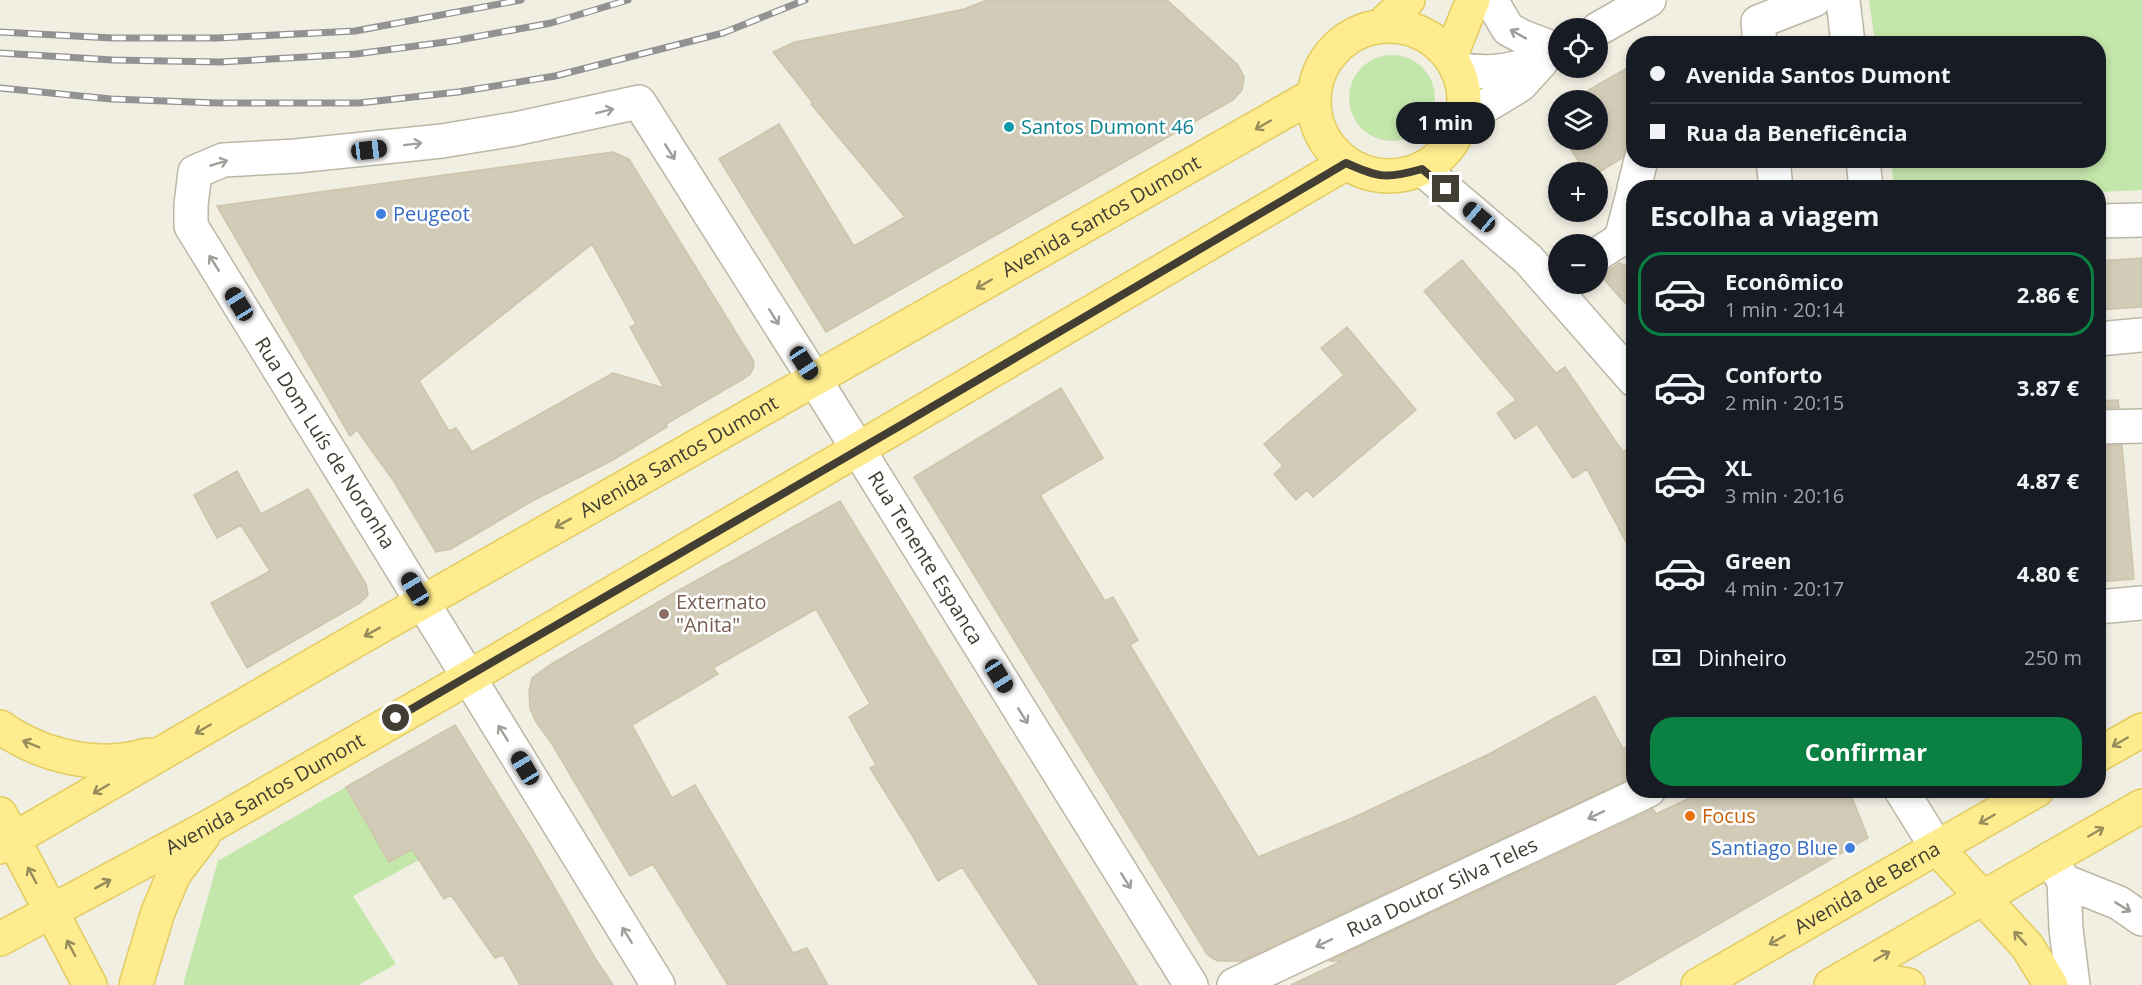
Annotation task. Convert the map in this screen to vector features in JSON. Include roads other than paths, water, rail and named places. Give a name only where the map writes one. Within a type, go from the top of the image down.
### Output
[{"type":"main road","points":[[1381,26],[1408,0]]},
{"type":"main road","points":[[1453,63],[1473,0]]},
{"type":"main road","points":[[1381,26],[1407,28],[1431,39],[1453,63],[1464,88],[1464,106],[1458,132],[1443,154],[1422,169],[1397,176],[1371,174],[1346,163],[1328,145],[1316,122],[1314,96],[1320,70],[1334,49],[1356,33],[1381,26]]},
{"type":"main road","name":"Avenida Santos Dumont","points":[[4,833],[169,749],[1314,96]]},
{"type":"main road","name":"Avenida Santos Dumont","points":[[0,939],[212,825],[858,450],[1346,163]]},
{"type":"main road","name":"Avenida Santos Dumont","points":[[0,727],[15,738],[32,746],[74,759],[133,760],[169,749]]},
{"type":"main road","points":[[2106,750],[2142,730]]},
{"type":"main road","name":"Avenida de Berna","points":[[1698,985],[2023,798]]},
{"type":"main road","points":[[1831,985],[1983,897],[2057,870],[2142,806]]},
{"type":"main road","points":[[136,985],[158,912],[174,874],[212,825]]},
{"type":"main road","points":[[4,833],[51,911],[90,985]]},
{"type":"main road","points":[[1937,848],[2027,946],[2051,985]]},
{"type":"main road","points":[[1860,985],[1886,981],[1908,985]]},
{"type":"street","points":[[1491,0],[1508,29],[1548,51]]},
{"type":"street","points":[[1608,23],[1649,0]]},
{"type":"street","points":[[1759,36],[1758,22],[1814,0]]},
{"type":"street","points":[[1843,0],[1847,36]]},
{"type":"street","points":[[1453,63],[1480,73],[1497,72],[1548,56]]},
{"type":"street","points":[[1458,132],[1484,107],[1520,85],[1548,59]]},
{"type":"street","name":"Rua Tenente Espanca","points":[[639,102],[815,380],[1191,985]]},
{"type":"street","name":"Rua Dom Luís de Noronha","points":[[639,102],[515,129],[442,141],[296,156],[223,160],[195,172],[191,226],[658,985]]},
{"type":"street","points":[[1422,169],[1548,278]]},
{"type":"street","points":[[1617,244],[1626,215]]},
{"type":"street","points":[[2106,222],[2142,220]]},
{"type":"street","points":[[1563,294],[1626,370]]},
{"type":"street","points":[[2106,338],[2142,335]]},
{"type":"street","points":[[2106,427],[2142,426]]},
{"type":"street","points":[[2106,606],[2142,603]]},
{"type":"street","name":"Rua Doutor Silva Teles","points":[[1234,985],[1632,798]]},
{"type":"street","points":[[1906,798],[1937,848]]},
{"type":"street","points":[[2057,870],[2119,903],[2142,919]]},
{"type":"street","points":[[2057,870],[2073,985]]},
{"type":"railway","points":[[0,32],[112,38],[217,38],[355,31],[521,0]]},
{"type":"railway","points":[[0,53],[113,60],[220,62],[356,54],[453,41],[551,23],[628,0]]},
{"type":"railway","points":[[0,88],[111,99],[218,103],[359,103],[458,92],[555,76],[723,33],[805,0]]},
{"type":"place","name":"Santos Dumont 46","points":[[1009,127]]},
{"type":"place","name":"Peugeot","points":[[381,214]]},
{"type":"place","name":"Externato \"Anita\"","points":[[664,614]]},
{"type":"place","name":"Focus","points":[[1690,816]]},
{"type":"place","name":"Santiago Blue","points":[[1850,848]]}]
